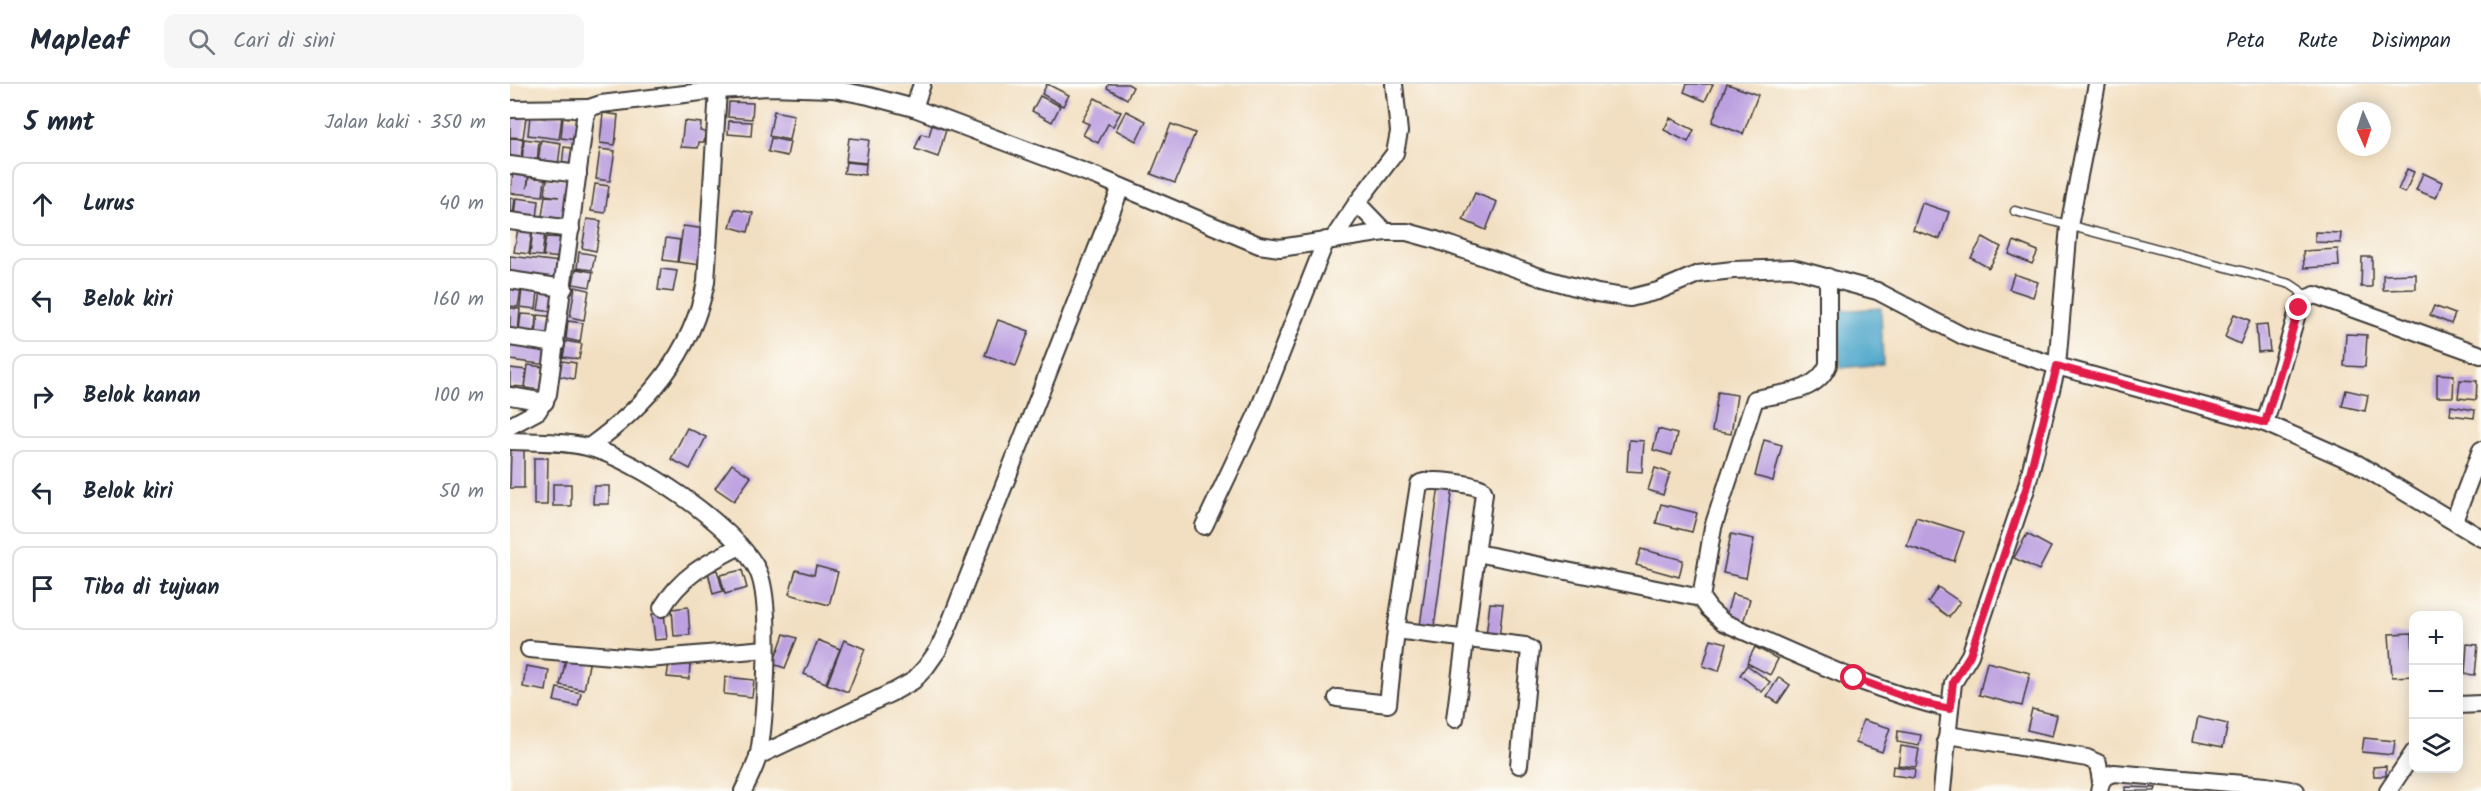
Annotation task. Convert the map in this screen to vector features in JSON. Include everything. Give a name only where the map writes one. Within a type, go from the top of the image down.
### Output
[{"type":"street","points":[[914,108],[922,84]]},
{"type":"street","points":[[1204,526],[1257,414],[1330,239],[1391,159],[1398,142],[1394,84]]},
{"type":"street","points":[[1942,791],[1953,682],[1970,655],[2026,489],[2057,366],[2069,226],[2097,84]]},
{"type":"street","points":[[510,109],[589,108],[601,104],[718,90],[833,86],[914,108],[1269,247],[1385,232],[1421,235],[1540,277],[1597,293],[1630,298],[1658,291],[1698,274],[1792,268],[1878,291],[1963,336],[2057,366],[2265,423],[2358,464],[2481,538]]},
{"type":"street","points":[[589,447],[626,419],[665,376],[693,328],[701,309],[706,282],[718,90]]},
{"type":"street","points":[[510,426],[530,416],[545,402],[564,288],[585,118],[589,108]]},
{"type":"street","points":[[510,165],[578,174]]},
{"type":"street","points":[[758,756],[895,692],[913,681],[938,650],[981,548],[1121,188]]},
{"type":"street","points":[[1357,203],[1385,232]]},
{"type":"street","points":[[510,221],[571,229]]},
{"type":"street","points":[[1701,598],[1713,527],[1755,399],[1807,387],[1824,374],[1828,365],[1828,277]]},
{"type":"street","points":[[510,280],[564,288]]},
{"type":"street","points":[[2265,423],[2299,308],[2305,299],[2315,295],[2481,355]]},
{"type":"street","points":[[510,337],[555,344]]},
{"type":"street","points":[[510,396],[545,402]]},
{"type":"street","points":[[510,441],[563,443],[589,447],[612,455],[660,482],[714,521],[740,546],[757,569],[763,586],[766,649],[758,756],[743,791]]},
{"type":"street","points":[[2454,521],[2481,450]]},
{"type":"street","points":[[1337,698],[1388,704],[1396,630],[1418,489],[1422,482],[1429,480],[1482,489],[1484,493],[1477,553],[1455,719]]},
{"type":"street","points":[[662,608],[672,591],[686,576],[740,546]]},
{"type":"street","points":[[1477,553],[1701,598],[1723,622],[1854,678],[1922,703],[1950,709]]},
{"type":"street","points":[[1396,630],[1525,646],[1530,649],[1519,765]]},
{"type":"street","points":[[529,649],[648,659],[766,649]]},
{"type":"street","points":[[2463,705],[2481,704]]},
{"type":"street","points":[[1946,740],[1954,736],[2087,758],[2098,763],[2100,786]]},
{"type":"street","points":[[2388,791],[2409,760]]},
{"type":"street","points":[[2100,786],[2106,775],[2114,773],[2266,786],[2296,791]]},
{"type":"lane","points":[[2015,211],[2290,284],[2299,290],[2305,299]]},
{"type":"water","points":[[1881,308],[1883,364],[1840,368],[1838,311]]},
{"type":"building","points":[[1047,84],[1069,95],[1063,106],[1042,94]]},
{"type":"building","points":[[1109,84],[1128,84],[1133,87],[1127,99],[1107,88]]},
{"type":"building","points":[[1687,84],[1713,84],[1705,101],[1684,92]]},
{"type":"building","points":[[1727,84],[1758,95],[1743,134],[1712,122]]},
{"type":"building","points":[[1040,96],[1060,106],[1052,122],[1032,111]]},
{"type":"building","points":[[1095,98],[1121,112],[1113,126],[1108,124],[1098,143],[1083,135],[1089,124],[1082,121]]},
{"type":"building","points":[[729,102],[753,103],[752,119],[728,117]]},
{"type":"building","points":[[774,111],[794,115],[789,140],[769,136]]},
{"type":"building","points":[[1126,111],[1146,121],[1136,141],[1116,130]]},
{"type":"building","points":[[603,113],[618,115],[615,145],[600,143]]},
{"type":"building","points":[[510,115],[526,117],[523,138],[510,137]]},
{"type":"building","points":[[546,115],[562,116],[559,139],[528,135],[530,116],[545,118]]},
{"type":"building","points":[[563,117],[580,119],[578,140],[561,138]]},
{"type":"building","points":[[1670,118],[1694,130],[1688,142],[1664,130]]},
{"type":"building","points":[[684,121],[701,123],[700,131],[705,132],[704,142],[699,142],[698,148],[681,147]]},
{"type":"building","points":[[729,121],[752,122],[751,136],[728,134]]},
{"type":"building","points":[[1171,124],[1195,133],[1175,183],[1151,174]]},
{"type":"building","points":[[932,125],[946,130],[938,157],[915,149],[921,134],[929,136]]},
{"type":"building","points":[[510,138],[523,139],[521,161],[510,159]]},
{"type":"building","points":[[771,138],[790,142],[787,156],[768,152]]},
{"type":"building","points":[[849,138],[869,140],[866,163],[846,161]]},
{"type":"building","points":[[524,139],[539,141],[537,163],[522,161]]},
{"type":"building","points":[[541,140],[561,143],[558,165],[538,163]]},
{"type":"building","points":[[564,147],[579,149],[577,167],[562,166]]},
{"type":"building","points":[[600,149],[615,151],[610,181],[596,179]]},
{"type":"building","points":[[846,162],[866,164],[865,175],[844,173]]},
{"type":"building","points":[[2407,169],[2414,172],[2405,193],[2398,190]]},
{"type":"building","points":[[513,171],[529,172],[527,188],[529,177],[545,179],[543,196],[511,193]]},
{"type":"building","points":[[2423,173],[2442,182],[2436,198],[2416,190]]},
{"type":"building","points":[[547,178],[574,181],[570,220],[542,216],[545,196],[559,197],[545,195]]},
{"type":"building","points":[[595,184],[609,186],[605,213],[591,211]]},
{"type":"building","points":[[1475,193],[1497,202],[1486,230],[1463,220]]},
{"type":"building","points":[[510,198],[515,199],[513,215],[510,215]]},
{"type":"building","points":[[516,198],[539,201],[537,218],[514,216]]},
{"type":"building","points":[[1922,203],[1949,212],[1940,239],[1913,230]]},
{"type":"building","points":[[735,209],[753,213],[748,232],[730,227]]},
{"type":"building","points":[[587,219],[601,221],[596,251],[582,248]]},
{"type":"building","points":[[683,226],[706,229],[701,265],[678,262]]},
{"type":"building","points":[[518,228],[532,230],[529,254],[514,252]]},
{"type":"building","points":[[533,230],[545,232],[542,256],[530,255]]},
{"type":"building","points":[[2315,232],[2341,233],[2340,243],[2315,242]]},
{"type":"building","points":[[546,237],[563,238],[561,258],[543,256]]},
{"type":"building","points":[[1983,237],[2001,247],[1989,268],[1971,258]]},
{"type":"building","points":[[666,238],[680,240],[677,262],[663,260]]},
{"type":"building","points":[[2014,241],[2038,251],[2032,264],[2009,254]]},
{"type":"building","points":[[2338,249],[2339,266],[2304,268],[2303,251]]},
{"type":"building","points":[[579,252],[595,255],[592,270],[577,268]]},
{"type":"building","points":[[510,256],[560,262],[558,281],[510,274]]},
{"type":"building","points":[[2362,257],[2372,257],[2372,287],[2361,287]]},
{"type":"building","points":[[576,269],[593,272],[590,287],[573,284]]},
{"type":"building","points":[[661,269],[677,271],[673,292],[658,290]]},
{"type":"building","points":[[2014,274],[2038,282],[2033,297],[2009,289]]},
{"type":"building","points":[[2416,274],[2416,289],[2383,290],[2383,275]]},
{"type":"building","points":[[575,287],[589,290],[584,320],[570,317]]},
{"type":"building","points":[[510,288],[521,289],[518,307],[510,306]]},
{"type":"building","points":[[522,289],[538,291],[536,309],[520,307]]},
{"type":"building","points":[[541,291],[556,293],[554,312],[538,310]]},
{"type":"building","points":[[2434,306],[2455,314],[2451,324],[2430,315]]},
{"type":"building","points":[[510,308],[520,309],[518,332],[510,331]]},
{"type":"building","points":[[521,314],[536,315],[535,333],[519,331]]},
{"type":"building","points":[[2234,314],[2250,320],[2240,344],[2225,337]]},
{"type":"building","points":[[538,315],[555,317],[553,335],[536,333]]},
{"type":"building","points":[[998,320],[1029,331],[1016,366],[985,355]]},
{"type":"building","points":[[568,321],[583,323],[580,342],[566,339]]},
{"type":"building","points":[[2267,324],[2270,351],[2258,352],[2256,325]]},
{"type":"building","points":[[2346,334],[2367,335],[2365,367],[2344,366]]},
{"type":"building","points":[[510,341],[551,346],[548,365],[510,360]]},
{"type":"building","points":[[566,341],[582,344],[579,359],[563,357]]},
{"type":"building","points":[[562,361],[576,363],[574,379],[559,376]]},
{"type":"building","points":[[528,365],[543,367],[540,390],[525,388]]},
{"type":"building","points":[[510,368],[526,370],[524,387],[510,386]]},
{"type":"building","points":[[2437,374],[2454,375],[2453,397],[2437,397]]},
{"type":"building","points":[[2460,380],[2477,381],[2476,400],[2458,398]]},
{"type":"building","points":[[2346,390],[2368,395],[2365,411],[2342,406]]},
{"type":"building","points":[[1718,392],[1737,395],[1731,434],[1712,431]]},
{"type":"building","points":[[2451,406],[2475,410],[2474,418],[2450,415]]},
{"type":"building","points":[[687,428],[706,437],[690,469],[671,459]]},
{"type":"building","points":[[1658,429],[1677,434],[1672,455],[1653,450]]},
{"type":"building","points":[[1629,440],[1644,441],[1642,472],[1627,471]]},
{"type":"building","points":[[1764,440],[1782,445],[1773,481],[1755,476]]},
{"type":"building","points":[[511,449],[524,450],[524,488],[510,488]]},
{"type":"building","points":[[534,458],[548,458],[547,505],[534,505]]},
{"type":"building","points":[[732,464],[751,477],[734,501],[715,488]]},
{"type":"building","points":[[1655,468],[1670,473],[1663,495],[1648,490]]},
{"type":"building","points":[[553,484],[571,484],[571,506],[553,506]]},
{"type":"building","points":[[1439,485],[1453,487],[1434,628],[1420,626]]},
{"type":"building","points":[[594,486],[609,486],[609,504],[593,504]]},
{"type":"building","points":[[1661,504],[1697,513],[1692,532],[1656,523]]},
{"type":"building","points":[[1916,517],[1964,532],[1954,561],[1907,546]]},
{"type":"building","points":[[1731,534],[1754,539],[1746,578],[1723,573]]},
{"type":"building","points":[[2027,534],[2051,547],[2039,570],[2014,558]]},
{"type":"building","points":[[1641,549],[1683,560],[1679,577],[1636,565]]},
{"type":"building","points":[[816,566],[838,572],[829,605],[789,594],[796,570],[814,575]]},
{"type":"building","points":[[717,570],[723,591],[713,594],[708,572]]},
{"type":"building","points":[[742,570],[747,588],[725,594],[720,575]]},
{"type":"building","points":[[1938,587],[1960,602],[1949,617],[1928,602]]},
{"type":"building","points":[[1732,594],[1750,599],[1743,623],[1725,619]]},
{"type":"building","points":[[1490,603],[1503,604],[1499,638],[1486,636]]},
{"type":"building","points":[[688,607],[690,635],[674,636],[672,609]]},
{"type":"building","points":[[664,613],[667,639],[655,640],[652,614]]},
{"type":"building","points":[[2409,633],[2409,676],[2392,677],[2389,634]]},
{"type":"building","points":[[784,634],[797,638],[785,668],[773,664]]},
{"type":"building","points":[[1711,639],[1727,643],[1719,671],[1703,666]]},
{"type":"building","points":[[818,640],[840,649],[826,683],[804,674]]},
{"type":"building","points":[[844,640],[865,649],[848,692],[827,684]]},
{"type":"building","points":[[2467,644],[2478,645],[2475,675],[2465,674]]},
{"type":"building","points":[[1755,647],[1778,659],[1770,675],[1747,663]]},
{"type":"building","points":[[581,657],[590,659],[584,690],[560,685],[566,659],[579,662]]},
{"type":"building","points":[[669,662],[690,664],[689,679],[667,677]]},
{"type":"building","points":[[1987,662],[2030,673],[2022,706],[1979,695]]},
{"type":"building","points":[[1747,665],[1770,682],[1762,692],[1740,675]]},
{"type":"building","points":[[526,666],[549,670],[546,691],[523,687]]},
{"type":"building","points":[[725,677],[754,680],[752,697],[724,694]]},
{"type":"building","points":[[1779,677],[1790,685],[1778,703],[1767,696]]},
{"type":"building","points":[[557,688],[581,693],[578,706],[554,701]]},
{"type":"building","points":[[2032,709],[2057,715],[2052,736],[2027,730]]},
{"type":"building","points":[[2198,717],[2228,724],[2223,747],[2193,741]]},
{"type":"building","points":[[1863,720],[1890,728],[1882,752],[1856,743]]},
{"type":"building","points":[[1898,731],[1921,735],[1919,746],[1897,742]]},
{"type":"building","points":[[2364,738],[2395,741],[2393,755],[2362,752]]},
{"type":"building","points":[[1901,746],[1919,749],[1916,767],[1898,765]]},
{"type":"building","points":[[1893,766],[1915,769],[1914,778],[1892,775]]},
{"type":"building","points":[[2386,766],[2386,776],[2374,776],[2373,767]]},
{"type":"building","points":[[2125,787],[2156,788],[2155,791],[2125,791]]},
{"type":"route","points":[[1854,678],[1922,703],[1950,709],[1953,682],[1970,655],[2026,489],[2057,366],[2265,423],[2299,308]]}]
